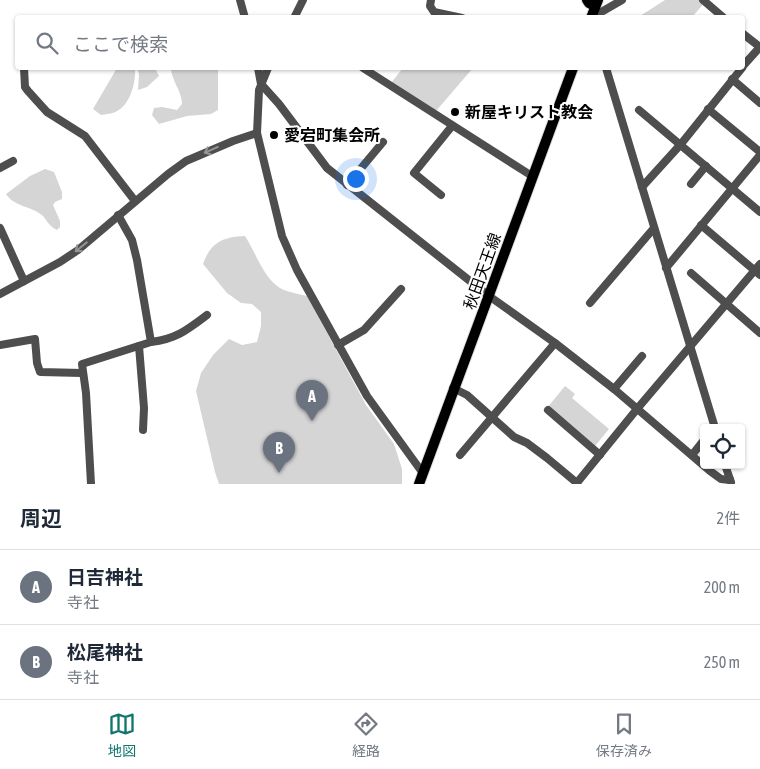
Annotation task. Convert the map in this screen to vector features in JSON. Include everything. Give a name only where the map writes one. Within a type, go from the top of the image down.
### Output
[{"type":"main road","name":"秋田天王線","points":[[419,484],[572,70]]},
{"type":"street","points":[[240,0],[244,15]]},
{"type":"street","points":[[296,15],[303,0]]},
{"type":"street","points":[[431,0],[430,6],[434,12],[448,15]]},
{"type":"street","points":[[593,8],[603,11],[622,0]]},
{"type":"street","points":[[703,0],[720,15]]},
{"type":"street","points":[[745,35],[760,47],[745,64]]},
{"type":"street","points":[[24,70],[25,87],[28,91],[47,112],[85,136],[135,201]]},
{"type":"street","points":[[258,70],[261,84],[279,104],[326,168],[489,296],[555,343],[614,389],[710,471],[721,479],[731,482]]},
{"type":"street","points":[[267,70],[261,84],[256,133],[282,236],[297,270],[367,396],[422,472]]},
{"type":"street","points":[[366,70],[532,176]]},
{"type":"street","points":[[607,70],[714,424]]},
{"type":"street","points":[[642,187],[681,144],[740,70]]},
{"type":"street","points":[[732,79],[760,103]]},
{"type":"street","points":[[666,268],[760,154],[708,109]]},
{"type":"street","points":[[639,110],[760,212]]},
{"type":"street","points":[[441,195],[414,173],[452,126]]},
{"type":"street","points":[[0,294],[60,262],[78,250],[118,215],[186,161],[232,140],[256,133]]},
{"type":"street","points":[[347,186],[383,142]]},
{"type":"street","points":[[0,168],[13,161]]},
{"type":"street","points":[[691,184],[706,166]]},
{"type":"street","points":[[118,215],[132,240],[151,342]]},
{"type":"street","points":[[701,225],[757,273]]},
{"type":"street","points":[[0,228],[24,281]]},
{"type":"street","points":[[590,303],[654,228]]},
{"type":"street","points":[[454,388],[467,395],[514,438],[527,443],[577,483],[726,303],[757,273],[760,264]]},
{"type":"street","points":[[691,273],[760,333]]},
{"type":"street","points":[[338,345],[364,330],[401,289]]},
{"type":"street","points":[[91,484],[86,393],[82,364],[184,333],[208,315]]},
{"type":"street","points":[[0,345],[35,339],[37,363],[40,372],[82,373]]},
{"type":"street","points":[[460,455],[555,343]]},
{"type":"street","points":[[139,346],[144,408],[143,430]]},
{"type":"street","points":[[614,389],[642,356]]},
{"type":"street","points":[[548,410],[600,455]]},
{"type":"street","points":[[692,454],[700,445]]},
{"type":"street","points":[[727,469],[731,482]]},
{"type":"shaded area","points":[[665,0],[707,0],[694,15],[642,15]]},
{"type":"shaded area","points":[[116,70],[135,70],[132,92],[122,108],[114,113],[101,115],[93,109]]},
{"type":"shaded area","points":[[138,70],[156,70],[159,76],[147,87],[138,90]]},
{"type":"shaded area","points":[[171,70],[218,70],[218,110],[211,114],[187,116],[159,124],[152,115],[154,108],[162,107],[177,110],[182,104],[182,99]]},
{"type":"shaded area","points":[[401,70],[471,70],[436,111],[391,83]]},
{"type":"shaded area","points":[[45,169],[54,172],[62,192],[62,199],[53,205],[60,221],[60,227],[57,230],[39,213],[14,202],[6,194],[30,176]]},
{"type":"shaded area","points":[[245,236],[264,271],[274,283],[286,291],[307,296],[366,405],[394,444],[402,469],[402,484],[219,484],[196,391],[201,373],[213,355],[229,339],[242,345],[257,342],[261,326],[261,312],[252,304],[241,303],[227,293],[203,264],[210,250],[219,242],[224,239]]},
{"type":"shaded area","points":[[565,386],[575,394],[572,398],[609,429],[595,446],[547,408]]},
{"type":"place","name":"新屋キリスト教会","points":[[455,112]]},
{"type":"place","name":"愛宕町集会所","points":[[274,135]]},
{"type":"place","name":"日吉神社","points":[[312,421]]},
{"type":"place","name":"松尾神社","points":[[279,473]]}]
